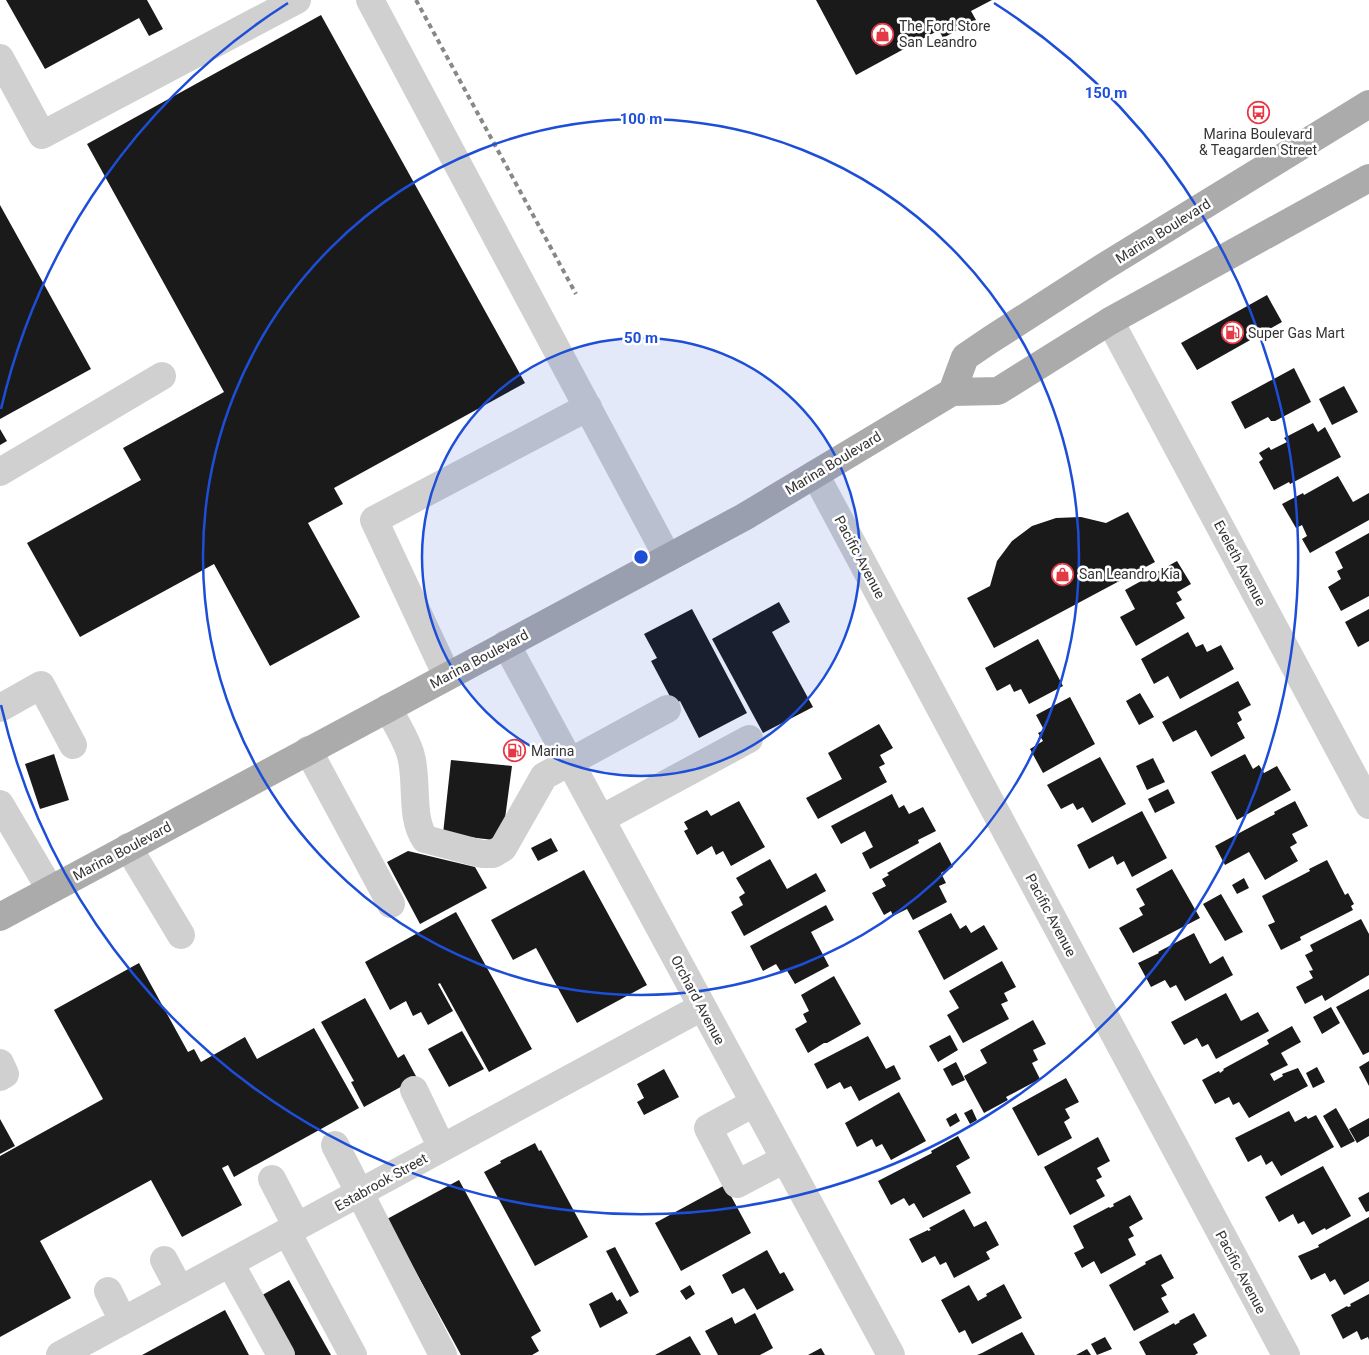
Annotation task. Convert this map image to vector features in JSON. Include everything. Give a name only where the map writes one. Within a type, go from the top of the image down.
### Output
[{"type":"main road","name":"Marina Boulevard","points":[[952,392],[965,357],[973,351],[1102,268],[1369,104]]},
{"type":"main road","name":"Marina Boulevard","points":[[0,917],[744,517],[952,392],[998,391],[1110,321],[1369,178]]},
{"type":"street","points":[[0,58],[42,135],[255,10],[297,0]]},
{"type":"street","points":[[370,0],[668,558]]},
{"type":"street","name":"Eveleth Avenue","points":[[1110,321],[1369,805]]},
{"type":"street","points":[[0,472],[162,376]]},
{"type":"street","points":[[447,676],[374,520],[588,407]]},
{"type":"street","name":"Pacific Avenue","points":[[815,474],[1286,1355]]},
{"type":"street","name":"Orchard Avenue","points":[[506,644],[891,1355]]},
{"type":"street","points":[[0,708],[41,684],[73,745]]},
{"type":"street","points":[[388,708],[411,756],[421,833],[425,839],[482,854],[493,854],[503,848],[544,776],[667,709]]},
{"type":"street","points":[[600,819],[749,739]]},
{"type":"street","points":[[308,750],[391,904]]},
{"type":"street","points":[[0,804],[50,889]]},
{"type":"street","points":[[128,847],[181,936]]},
{"type":"street","name":"Estabrook Street","points":[[60,1355],[702,1007]]},
{"type":"street","points":[[0,1063],[5,1074],[0,1077]]},
{"type":"street","points":[[414,1090],[442,1148]]},
{"type":"street","points":[[754,1103],[708,1128],[738,1184],[785,1159]]},
{"type":"street","points":[[335,1145],[442,1355]]},
{"type":"street","points":[[272,1179],[292,1230],[353,1355]]},
{"type":"street","points":[[164,1260],[180,1290]]},
{"type":"street","points":[[224,1266],[261,1355]]},
{"type":"street","points":[[224,1266],[281,1355]]},
{"type":"street","points":[[108,1291],[123,1321]]},
{"type":"building","points":[[6,0],[147,0],[163,29],[149,36],[139,18],[45,69]]},
{"type":"building","name":"The Ford Store San Leandro","points":[[816,0],[992,0],[971,11],[976,20],[943,38],[939,30],[856,75]]},
{"type":"building","points":[[321,15],[525,383],[334,488],[343,504],[308,523],[360,617],[270,666],[214,564],[80,637],[27,543],[141,480],[123,448],[224,392],[87,144]]},
{"type":"building","points":[[0,205],[91,369],[0,419]]},
{"type":"building","name":"Super Gas Mart","points":[[1267,295],[1282,322],[1197,370],[1181,343]]},
{"type":"building","points":[[1294,368],[1311,402],[1275,421],[1271,421],[1268,417],[1245,429],[1231,402]]},
{"type":"building","points":[[1344,386],[1358,412],[1332,425],[1319,399]]},
{"type":"building","points":[[1313,423],[1318,432],[1325,427],[1341,457],[1290,484],[1289,482],[1274,490],[1259,462],[1263,459],[1259,453],[1269,447],[1271,450],[1287,442],[1284,438]]},
{"type":"building","points":[[0,429],[7,441],[0,445]]},
{"type":"building","points":[[1338,476],[1353,502],[1369,493],[1369,520],[1310,553],[1302,539],[1307,536],[1302,525],[1296,528],[1282,504],[1303,493],[1304,495]]},
{"type":"building","name":"San Leandro Kia","points":[[1128,512],[1155,562],[994,648],[967,598],[990,586],[997,561],[1012,541],[1032,526],[1056,518],[1081,517],[1106,523]]},
{"type":"building","points":[[1369,533],[1369,596],[1341,611],[1328,587],[1341,579],[1337,571],[1343,568],[1335,552]]},
{"type":"building","points":[[1177,561],[1191,584],[1177,592],[1182,600],[1176,603],[1185,618],[1136,646],[1120,617],[1135,609],[1125,590]]},
{"type":"building","points":[[779,602],[790,622],[772,632],[813,707],[763,733],[712,639]]},
{"type":"building","points":[[692,609],[747,713],[699,738],[680,701],[674,704],[651,661],[657,658],[644,634]]},
{"type":"building","points":[[1369,609],[1369,641],[1358,647],[1345,622]]},
{"type":"building","points":[[1188,632],[1196,647],[1203,644],[1207,652],[1221,645],[1234,669],[1180,699],[1168,676],[1154,684],[1141,659]]},
{"type":"building","points":[[1038,639],[1063,686],[1029,704],[1021,689],[1014,692],[1010,684],[997,691],[985,668]]},
{"type":"building","points":[[1238,681],[1251,705],[1238,712],[1242,720],[1237,723],[1245,738],[1211,757],[1196,730],[1173,742],[1162,722]]},
{"type":"building","points":[[1140,693],[1154,717],[1139,725],[1126,701]]},
{"type":"building","points":[[1070,697],[1095,744],[1043,773],[1030,749],[1043,741],[1038,733],[1044,730],[1036,715]]},
{"type":"building","points":[[879,724],[893,748],[880,755],[885,764],[879,767],[887,782],[818,819],[806,798],[842,779],[828,753]]},
{"type":"building","points":[[54,754],[69,800],[40,809],[25,764]]},
{"type":"building","points":[[1245,754],[1253,769],[1259,765],[1264,773],[1277,766],[1291,790],[1237,820],[1211,772]]},
{"type":"building","points":[[1100,757],[1126,804],[1092,823],[1083,807],[1077,810],[1073,803],[1061,809],[1047,785]]},
{"type":"building","points":[[1153,758],[1165,782],[1147,790],[1136,766]]},
{"type":"building","points":[[451,760],[512,766],[502,841],[443,834]]},
{"type":"building","points":[[1168,789],[1175,803],[1155,813],[1148,799]]},
{"type":"building","points":[[892,794],[899,808],[904,805],[909,814],[923,807],[936,831],[918,840],[919,843],[870,869],[862,853],[873,847],[865,831],[841,844],[831,826]]},
{"type":"building","points":[[739,801],[765,847],[731,866],[723,851],[716,855],[712,846],[697,855],[684,831],[688,829],[684,822],[707,810],[711,816]]},
{"type":"building","points":[[1295,801],[1308,826],[1292,834],[1297,843],[1290,847],[1298,861],[1265,880],[1249,852],[1225,865],[1215,846],[1275,814],[1274,812]]},
{"type":"building","points":[[1142,811],[1167,858],[1132,877],[1124,861],[1117,865],[1113,856],[1089,869],[1077,845]]},
{"type":"building","points":[[551,838],[558,851],[538,861],[531,848]]},
{"type":"building","points":[[940,842],[953,867],[941,873],[946,883],[939,886],[947,902],[913,920],[907,909],[893,916],[891,911],[884,915],[872,893],[886,886],[882,879],[889,875],[887,873]]},
{"type":"building","points":[[408,851],[475,867],[487,888],[420,924],[387,862]]},
{"type":"building","points":[[770,859],[787,889],[816,873],[826,891],[744,936],[731,912],[743,905],[739,897],[745,893],[736,878]]},
{"type":"building","points":[[1327,860],[1345,895],[1348,893],[1354,904],[1351,906],[1353,910],[1300,937],[1301,940],[1281,950],[1268,925],[1275,922],[1262,896]]},
{"type":"building","points":[[1172,869],[1200,918],[1133,953],[1119,928],[1143,915],[1139,908],[1145,905],[1136,889]]},
{"type":"building","points":[[584,870],[647,985],[577,1023],[536,948],[513,960],[491,920]]},
{"type":"building","points":[[1244,878],[1249,888],[1237,894],[1232,885]]},
{"type":"building","points":[[1221,894],[1243,932],[1225,941],[1203,904]]},
{"type":"building","points":[[826,905],[834,920],[811,932],[829,966],[795,984],[786,969],[781,972],[776,964],[763,971],[750,946]]},
{"type":"building","points":[[456,912],[532,1049],[489,1072],[440,983],[438,984],[453,1011],[428,1025],[421,1012],[413,1016],[406,1001],[390,1010],[365,962]]},
{"type":"building","points":[[951,913],[960,929],[966,925],[971,933],[984,925],[998,949],[944,980],[918,931]]},
{"type":"building","points":[[1361,919],[1369,934],[1369,975],[1325,1001],[1322,995],[1305,1004],[1296,987],[1313,978],[1309,971],[1313,970],[1305,955],[1313,951],[1310,945]]},
{"type":"building","points":[[1194,933],[1210,964],[1223,956],[1233,975],[1185,1001],[1176,985],[1170,988],[1165,980],[1151,987],[1138,963]]},
{"type":"building","points":[[1002,961],[1016,987],[1004,993],[1008,1001],[1001,1004],[1009,1019],[963,1043],[947,1015],[959,1008],[949,991]]},
{"type":"building","points":[[139,963],[188,1052],[194,1049],[201,1062],[245,1037],[257,1059],[314,1028],[359,1108],[234,1177],[228,1165],[222,1168],[242,1205],[182,1237],[151,1180],[40,1241],[71,1298],[0,1337],[0,1156],[103,1099],[54,1010]]},
{"type":"building","points":[[834,976],[861,1024],[808,1053],[795,1029],[807,1022],[803,1014],[809,1011],[801,995]]},
{"type":"building","points":[[1369,989],[1369,1052],[1363,1055],[1336,1007]]},
{"type":"building","points":[[1226,993],[1241,1021],[1258,1012],[1269,1031],[1216,1059],[1208,1044],[1202,1047],[1197,1038],[1184,1045],[1171,1022]]},
{"type":"building","points":[[365,998],[398,1058],[404,1054],[417,1078],[364,1107],[351,1082],[354,1081],[321,1022]]},
{"type":"building","points":[[1331,1007],[1340,1023],[1322,1034],[1313,1017]]},
{"type":"building","points":[[1033,1020],[1046,1044],[1033,1050],[1038,1060],[1032,1063],[1040,1079],[1006,1097],[1008,1100],[984,1113],[964,1076],[987,1063],[980,1050]]},
{"type":"building","points":[[1292,1026],[1301,1042],[1281,1053],[1288,1065],[1270,1074],[1274,1081],[1283,1076],[1282,1074],[1298,1068],[1308,1086],[1249,1118],[1239,1102],[1233,1105],[1229,1097],[1215,1104],[1202,1080],[1219,1071],[1220,1073],[1223,1069],[1269,1044],[1267,1040]]},
{"type":"building","points":[[462,1031],[484,1069],[449,1087],[428,1049]]},
{"type":"building","points":[[950,1035],[958,1050],[938,1062],[929,1046]]},
{"type":"building","points":[[868,1036],[886,1069],[894,1065],[901,1079],[859,1101],[851,1086],[844,1089],[840,1082],[827,1089],[814,1064]]},
{"type":"building","points":[[1369,1061],[1369,1086],[1359,1067]]},
{"type":"building","points":[[956,1062],[965,1080],[952,1086],[943,1069]]},
{"type":"building","points":[[1317,1067],[1325,1082],[1313,1088],[1306,1073]]},
{"type":"building","points":[[664,1069],[679,1097],[644,1115],[637,1102],[644,1098],[637,1084]]},
{"type":"building","points":[[1066,1078],[1079,1102],[1065,1109],[1070,1118],[1064,1122],[1072,1138],[1038,1156],[1012,1108]]},
{"type":"building","points":[[899,1092],[926,1141],[891,1160],[882,1144],[876,1147],[872,1139],[857,1147],[845,1123]]},
{"type":"building","points":[[1336,1108],[1355,1141],[1341,1148],[1323,1116]]},
{"type":"building","points":[[972,1109],[977,1120],[970,1124],[964,1113]]},
{"type":"building","points":[[1289,1111],[1295,1122],[1306,1116],[1308,1119],[1316,1115],[1334,1147],[1281,1176],[1272,1161],[1266,1165],[1261,1155],[1248,1162],[1235,1138]]},
{"type":"building","points":[[956,1113],[960,1121],[950,1127],[946,1119]]},
{"type":"building","points":[[1369,1118],[1369,1136],[1357,1143],[1349,1129]]},
{"type":"building","points":[[0,1119],[15,1146],[0,1154]]},
{"type":"building","points":[[958,1136],[970,1158],[956,1166],[971,1193],[923,1218],[914,1203],[909,1206],[904,1198],[891,1205],[878,1181],[932,1153],[931,1151]]},
{"type":"building","points":[[1098,1137],[1110,1161],[1097,1168],[1102,1177],[1096,1180],[1105,1196],[1070,1215],[1044,1167]]},
{"type":"building","points":[[535,1143],[539,1151],[541,1150],[588,1237],[535,1266],[484,1172],[501,1163],[500,1161]]},
{"type":"building","points":[[1323,1166],[1351,1216],[1326,1230],[1325,1228],[1312,1235],[1304,1221],[1298,1224],[1293,1214],[1279,1222],[1265,1197]]},
{"type":"building","points":[[459,1180],[541,1331],[531,1337],[539,1351],[532,1355],[461,1355],[387,1219]]},
{"type":"building","points":[[725,1185],[751,1233],[681,1271],[655,1223]]},
{"type":"building","points":[[1369,1192],[1369,1211],[1366,1212],[1358,1198]]},
{"type":"building","points":[[1130,1195],[1143,1219],[1129,1227],[1134,1236],[1128,1239],[1136,1255],[1101,1274],[1094,1261],[1082,1268],[1074,1253],[1084,1248],[1073,1226],[1114,1206],[1113,1204]]},
{"type":"building","points":[[964,1209],[974,1227],[986,1221],[999,1245],[986,1252],[990,1259],[954,1278],[946,1262],[940,1265],[935,1256],[922,1263],[909,1239],[931,1230],[929,1228]]},
{"type":"building","points":[[1369,1217],[1369,1281],[1344,1295],[1335,1279],[1330,1282],[1325,1273],[1311,1280],[1298,1256],[1319,1247],[1318,1245]]},
{"type":"building","points":[[615,1247],[639,1292],[630,1297],[606,1251]]},
{"type":"building","points":[[767,1250],[780,1274],[784,1272],[794,1290],[757,1310],[744,1288],[732,1294],[722,1275]]},
{"type":"building","points":[[1161,1254],[1174,1278],[1161,1285],[1167,1295],[1161,1298],[1169,1312],[1134,1331],[1109,1285]]},
{"type":"building","points":[[289,1280],[331,1355],[288,1355],[257,1298]]},
{"type":"building","points":[[1004,1284],[1022,1318],[972,1344],[965,1330],[959,1333],[941,1300],[969,1285],[978,1301]]},
{"type":"building","points":[[690,1285],[695,1294],[686,1300],[680,1291]]},
{"type":"building","points":[[612,1292],[617,1301],[620,1299],[628,1313],[600,1328],[589,1304]]},
{"type":"building","points":[[1369,1294],[1369,1340],[1368,1337],[1361,1340],[1357,1331],[1343,1339],[1331,1315],[1347,1306],[1351,1306],[1350,1304]]},
{"type":"building","points":[[225,1310],[249,1355],[142,1355]]},
{"type":"building","points":[[755,1313],[773,1348],[760,1355],[718,1355],[705,1331],[732,1317],[735,1324]]},
{"type":"building","points":[[1194,1313],[1207,1336],[1193,1344],[1198,1353],[1195,1355],[1146,1355],[1139,1342],[1174,1323],[1175,1325]]},
{"type":"building","points":[[1022,1332],[1035,1355],[977,1355],[982,1353]]},
{"type":"building","points":[[690,1336],[701,1355],[655,1355]]},
{"type":"building","points":[[1105,1337],[1112,1349],[1097,1355],[1091,1344]]},
{"type":"building","points":[[821,1348],[825,1355],[808,1355]]},
{"type":"building","points":[[1087,1349],[1091,1355],[1076,1355]]},
{"type":"railway","points":[[416,0],[576,294]]},
{"type":"place","name":"The Ford Store San Leandro","points":[[883,34]]},
{"type":"place","name":"Marina Boulevard & Teagarden Street","points":[[1258,112]]},
{"type":"place","name":"Super Gas Mart","points":[[1232,333]]},
{"type":"place","name":"San Leandro Kia","points":[[1063,574]]},
{"type":"place","name":"Marina","points":[[515,751]]}]
